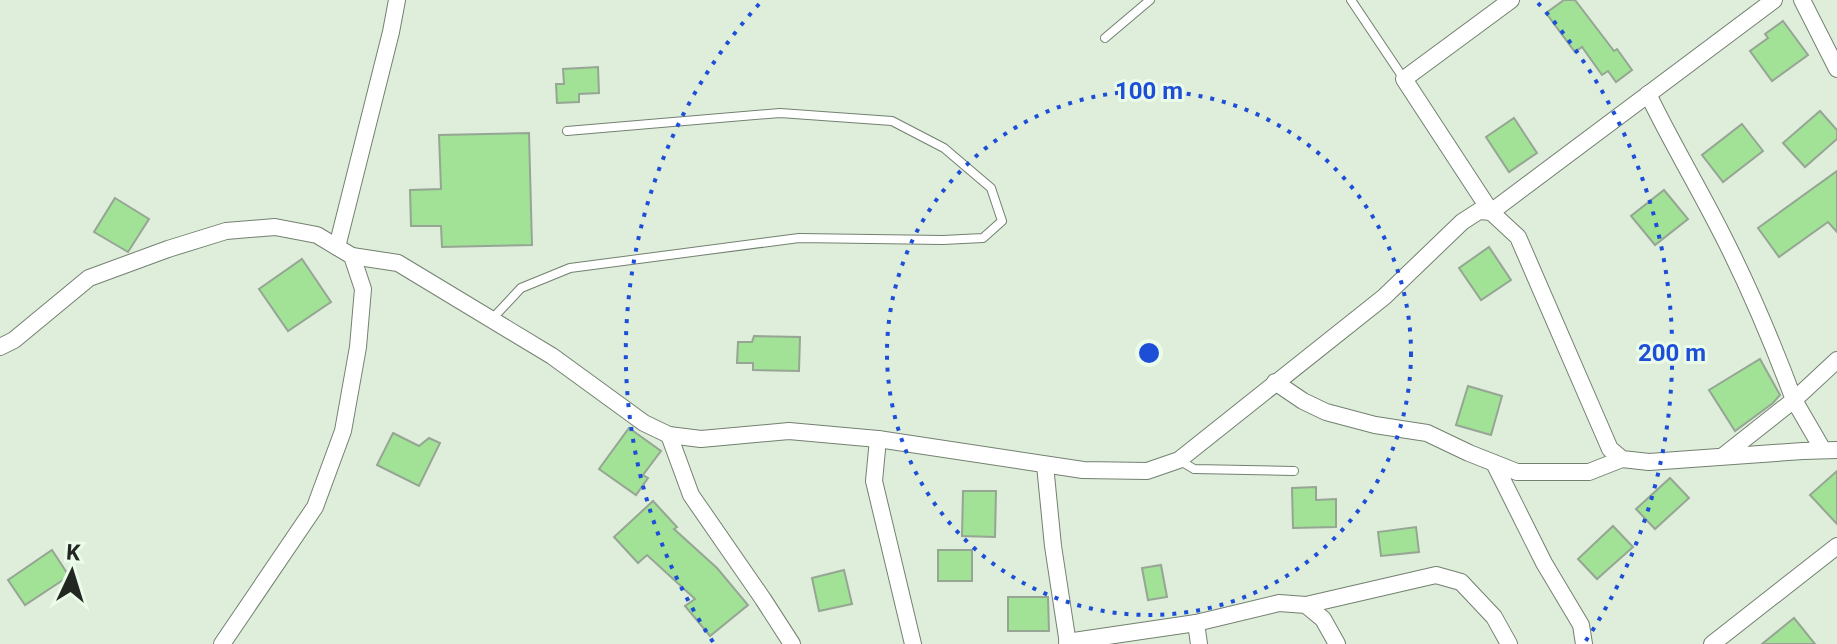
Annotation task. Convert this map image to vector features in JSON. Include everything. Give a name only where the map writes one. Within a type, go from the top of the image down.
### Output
[{"type":"street","points":[[337,247],[397,0]]},
{"type":"street","points":[[1511,0],[1404,79],[1491,212],[1518,237],[1610,449],[1622,459]]},
{"type":"street","points":[[0,347],[14,340],[89,278],[226,231],[275,227],[317,235],[352,256],[398,263],[552,356],[644,423],[669,435],[701,439],[789,431],[878,439],[1083,470],[1147,471],[1179,460],[1384,297],[1462,222],[1479,211],[1491,212],[1774,0]]},
{"type":"street","points":[[1802,0],[1837,69]]},
{"type":"street","points":[[1648,94],[1723,236],[1771,339],[1794,400],[1830,450]]},
{"type":"street","points":[[222,644],[315,507],[343,431],[358,347],[363,289],[352,256]]},
{"type":"street","points":[[1721,457],[1794,400],[1837,360]]},
{"type":"street","points":[[1275,382],[1326,412],[1375,425],[1427,433],[1517,472],[1589,472],[1622,459],[1649,462],[1830,450]]},
{"type":"street","points":[[669,435],[691,495],[792,644]]},
{"type":"street","points":[[878,439],[874,481],[913,644]]},
{"type":"street","points":[[1494,463],[1544,563],[1581,625],[1584,644]]},
{"type":"street","points":[[1045,465],[1053,546],[1068,643],[1196,623],[1279,603],[1306,605],[1436,575],[1461,582],[1494,617],[1509,644]]},
{"type":"street","points":[[1712,644],[1837,546]]},
{"type":"street","points":[[1306,605],[1323,619],[1337,644]]},
{"type":"street","points":[[1196,623],[1199,644]]},
{"type":"lane","points":[[1105,38],[1150,0]]},
{"type":"lane","points":[[1351,0],[1404,79]]},
{"type":"lane","points":[[492,320],[521,288],[570,268],[799,238],[983,238],[1002,221],[991,188],[944,148],[892,121],[780,113],[567,131]]},
{"type":"lane","points":[[1179,460],[1194,469],[1294,471]]},
{"type":"building","points":[[1564,0],[1575,0],[1632,70],[1616,82],[1608,71],[1602,75],[1582,47],[1575,52],[1546,13]]},
{"type":"building","points":[[1783,21],[1808,55],[1772,81],[1750,51],[1768,38],[1765,34]]},
{"type":"building","points":[[598,67],[599,93],[579,94],[579,102],[557,103],[556,84],[564,84],[563,69]]},
{"type":"building","points":[[1820,111],[1837,130],[1837,139],[1805,167],[1783,143]]},
{"type":"building","points":[[1514,118],[1537,153],[1509,172],[1486,137]]},
{"type":"building","points":[[1742,124],[1763,151],[1723,182],[1702,155]]},
{"type":"building","points":[[529,133],[532,245],[442,247],[441,226],[411,226],[410,190],[441,189],[439,135]]},
{"type":"building","points":[[1837,171],[1837,232],[1828,222],[1779,257],[1758,228]]},
{"type":"building","points":[[1664,190],[1688,219],[1655,245],[1631,216]]},
{"type":"building","points":[[115,198],[149,219],[128,252],[94,232]]},
{"type":"building","points":[[1489,247],[1511,280],[1481,300],[1459,268]]},
{"type":"building","points":[[302,259],[331,302],[288,331],[259,289]]},
{"type":"building","points":[[754,336],[800,337],[799,371],[753,370],[753,363],[737,363],[738,342],[752,342]]},
{"type":"building","points":[[1760,359],[1780,395],[1735,431],[1709,390]]},
{"type":"building","points":[[1468,386],[1502,396],[1491,435],[1456,425]]},
{"type":"building","points":[[629,428],[661,451],[643,475],[648,478],[636,495],[599,469]]},
{"type":"building","points":[[393,433],[419,446],[429,438],[440,443],[419,486],[377,465]]},
{"type":"building","points":[[1837,471],[1837,524],[1810,495]]},
{"type":"building","points":[[1670,478],[1689,498],[1655,529],[1636,509]]},
{"type":"building","points":[[1316,487],[1316,500],[1336,499],[1336,527],[1293,528],[1292,488]]},
{"type":"building","points":[[963,491],[996,491],[995,537],[962,536]]},
{"type":"building","points":[[653,501],[677,527],[674,529],[717,568],[748,605],[710,636],[685,606],[695,599],[647,555],[638,563],[614,537]]},
{"type":"building","points":[[1613,526],[1633,547],[1597,579],[1578,559]]},
{"type":"building","points":[[1416,527],[1419,552],[1381,556],[1378,532]]},
{"type":"building","points":[[52,550],[69,576],[25,605],[8,580]]},
{"type":"building","points":[[938,550],[972,550],[972,581],[938,581]]},
{"type":"building","points":[[1161,565],[1167,597],[1148,600],[1142,568]]},
{"type":"building","points":[[844,570],[852,604],[819,611],[812,578]]},
{"type":"building","points":[[1008,597],[1048,597],[1049,631],[1008,631]]},
{"type":"building","points":[[1794,618],[1815,644],[1762,644]]}]
